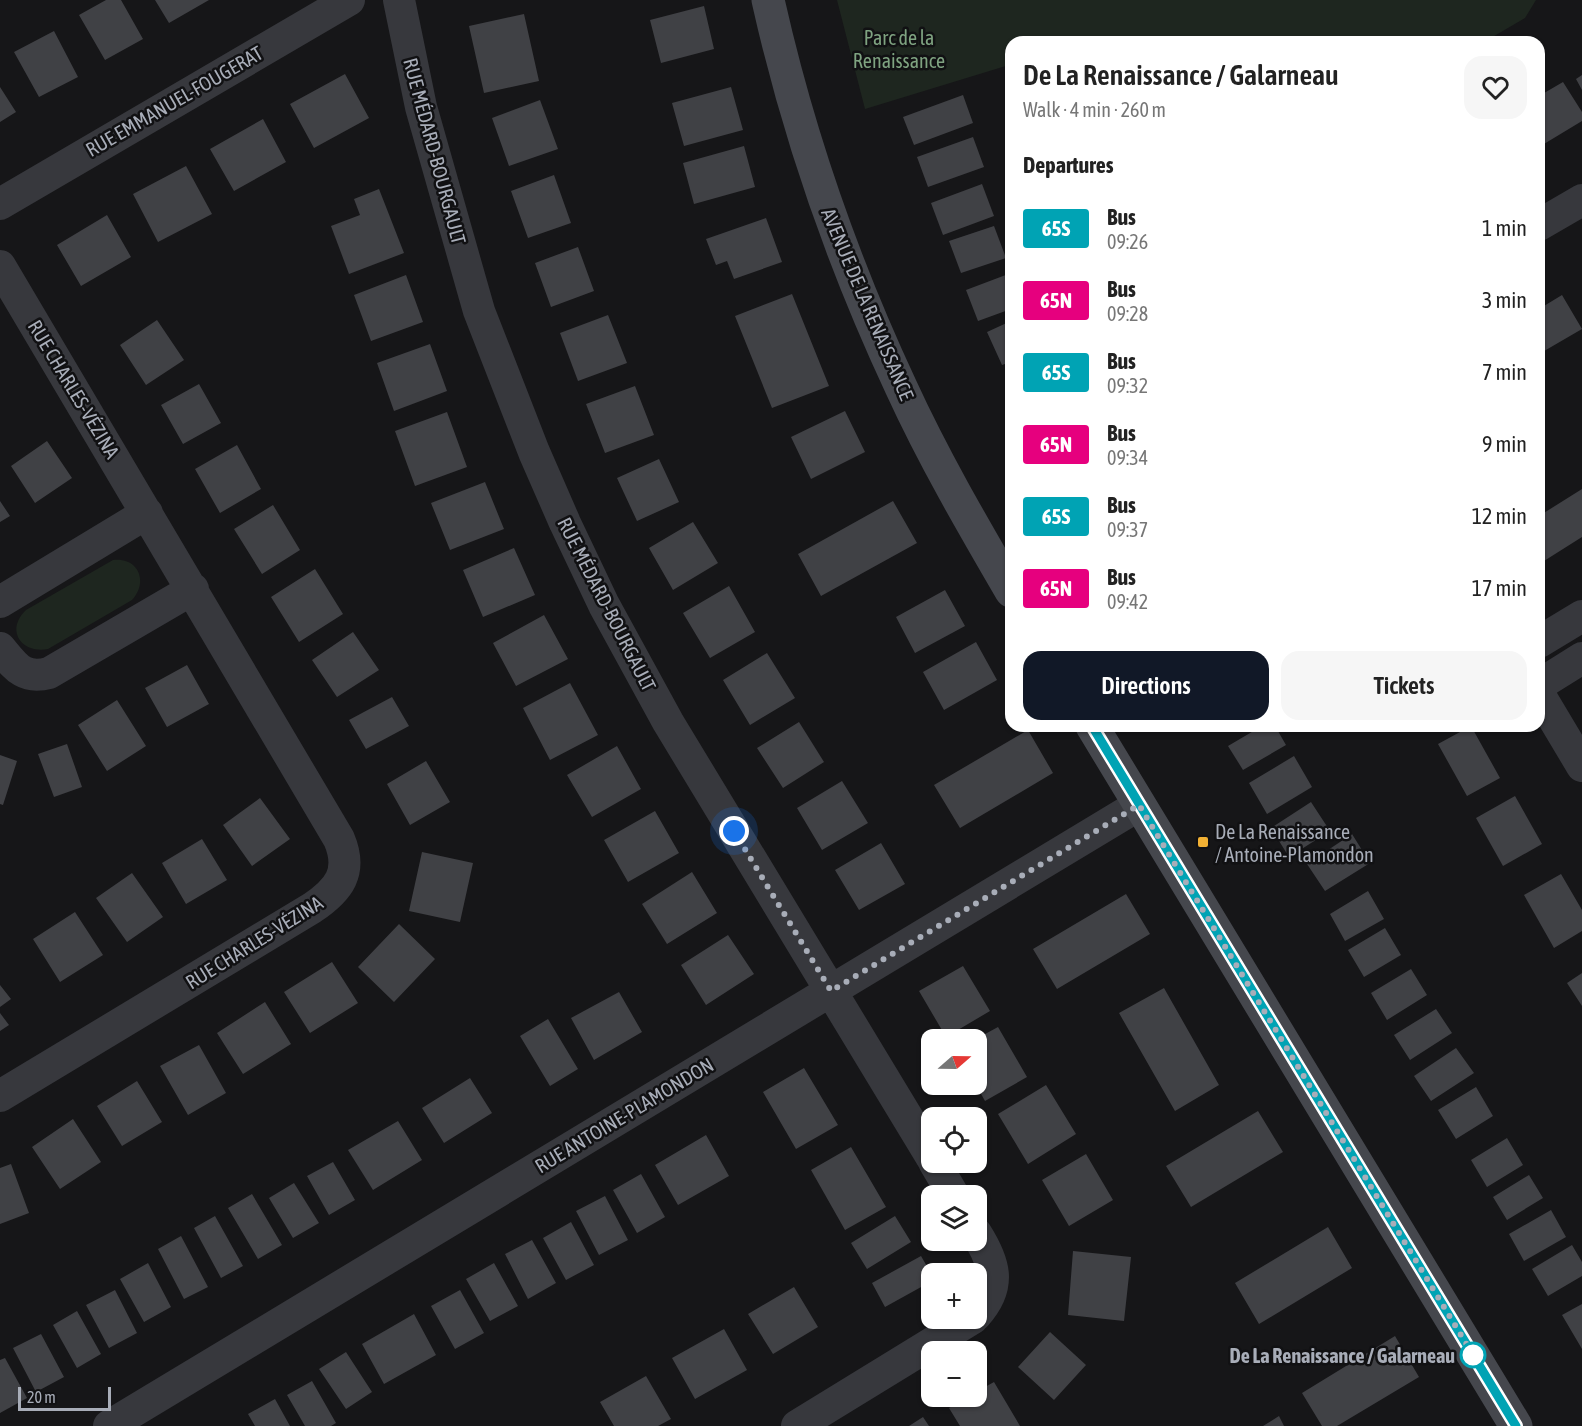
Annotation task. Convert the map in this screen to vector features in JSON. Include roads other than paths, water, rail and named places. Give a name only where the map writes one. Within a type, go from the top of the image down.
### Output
[{"type":"street","name":"RUE EMMANUEL-FOUGERAT","points":[[0,204],[349,0]]},
{"type":"street","name":"RUE MÉDARD-BOURGAULT","points":[[399,0],[421,107],[471,284],[495,354],[548,485],[604,604],[668,722],[921,1140]]},
{"type":"street","name":"AVENUE DE LA RENAISSANCE","points":[[768,0],[782,59],[824,200],[853,276],[921,428],[970,521],[1005,581]]},
{"type":"street","points":[[1545,222],[1582,200]]},
{"type":"street","name":"RUE CHARLES-VÉZINA","points":[[0,266],[339,839],[345,857],[345,870],[329,895],[312,908],[0,1096]]},
{"type":"street","points":[[0,602],[147,513]]},
{"type":"street","points":[[0,648],[22,672],[39,676],[49,673],[193,589]]},
{"type":"street","points":[[1545,638],[1582,616]]},
{"type":"street","points":[[1545,681],[1582,658]]},
{"type":"street","points":[[1545,704],[1582,766]]},
{"type":"street","points":[[1096,732],[1508,1423]]},
{"type":"street","name":"RUE ANTOINE-PLAMONDON","points":[[109,1426],[1139,805]]},
{"type":"street","points":[[986,1251],[994,1278],[987,1301]]},
{"type":"street","points":[[797,1426],[955,1329]]},
{"type":"place","name":"De La Renaissance / Antoine-Plamondon","points":[[1203,842]]},
{"type":"place","name":"De La Renaissance / Galarneau","points":[[1473,1355]]},
{"type":"park label","name":"Parc de la Renaissance","points":[[899,48]]}]
